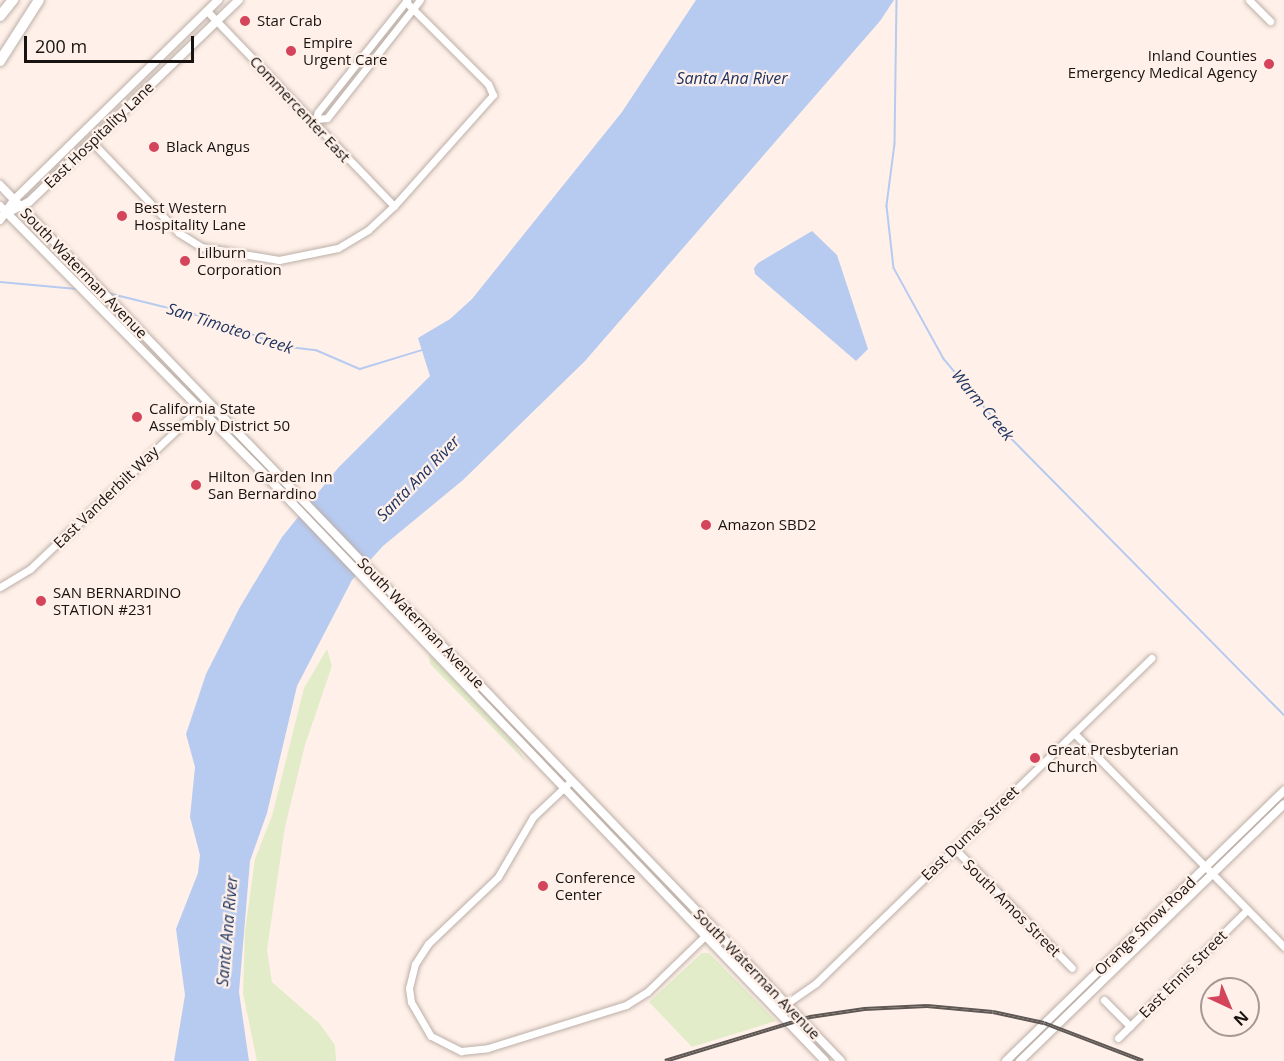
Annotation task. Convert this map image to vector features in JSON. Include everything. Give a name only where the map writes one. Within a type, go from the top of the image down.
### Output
[{"type":"highway","points":[[0,16],[13,0]]},
{"type":"highway","points":[[0,61],[39,0]]},
{"type":"main road","name":"East Hospitality Lane","points":[[8,213],[14,200],[218,0]]},
{"type":"main road","name":"East Hospitality Lane","points":[[0,220],[8,213],[22,208],[239,0]]},
{"type":"main road","name":"South Waterman Avenue","points":[[0,185],[207,401],[298,502],[841,1061]]},
{"type":"main road","name":"South Waterman Avenue","points":[[0,206],[198,409],[298,502]]},
{"type":"main road","name":"South Waterman Avenue","points":[[417,625],[564,788],[825,1061]]},
{"type":"main road","name":"Orange Show Road","points":[[1020,1061],[1209,871],[1283,791]]},
{"type":"main road","name":"Orange Show Road","points":[[1006,1061],[1284,804]]},
{"type":"street","points":[[315,122],[327,118],[420,0]]},
{"type":"street","points":[[1250,0],[1270,21]]},
{"type":"street","points":[[91,141],[178,233],[201,246],[279,260],[338,248],[368,230],[394,206],[489,104],[493,95],[488,84],[407,1],[318,112],[315,122]]},
{"type":"street","name":"Commercenter East","points":[[207,11],[394,206]]},
{"type":"street","name":"East Vanderbilt Way","points":[[0,587],[37,563],[207,401]]},
{"type":"street","name":"East Dumas Street","points":[[786,1004],[816,983],[1150,658]]},
{"type":"street","points":[[1074,733],[1284,947]]},
{"type":"street","points":[[571,781],[533,817],[498,878],[428,944],[415,964],[409,988],[415,1015],[431,1036],[461,1051],[488,1048],[626,1005],[647,992],[712,929]]},
{"type":"street","name":"South Amos Street","points":[[954,848],[1072,968]]},
{"type":"street","name":"East Ennis Street","points":[[1118,1038],[1247,910]]},
{"type":"street","points":[[1104,1000],[1130,1026]]},
{"type":"green space","points":[[327,649],[332,666],[305,745],[285,827],[267,950],[272,982],[320,1024],[335,1045],[336,1061],[257,1061],[243,993],[245,931],[255,859],[272,816],[304,688]]},
{"type":"green space","points":[[429,654],[511,740],[529,765],[430,664]]},
{"type":"green space","points":[[702,953],[709,953],[776,1021],[692,1047],[649,1002]]},
{"type":"water","name":"Santa Ana River","points":[[696,0],[894,0],[880,21],[585,361],[463,480],[383,546],[352,580],[297,686],[267,813],[250,861],[239,992],[249,1061],[174,1061],[185,995],[176,929],[198,873],[200,855],[190,817],[195,767],[186,734],[206,674],[240,607],[282,537],[338,468],[430,376],[418,338],[450,319],[472,299],[622,112]]},
{"type":"water","points":[[812,231],[837,255],[868,349],[856,361],[755,274],[754,268],[758,263]]},
{"type":"waterway","name":"Warm Creek","points":[[897,0],[895,144],[887,206],[894,268],[944,359],[1008,435],[1284,715]]},
{"type":"waterway","name":"San Timoteo Creek","points":[[0,282],[77,289]]},
{"type":"waterway","name":"San Timoteo Creek","points":[[87,290],[98,292]]},
{"type":"waterway","name":"San Timoteo Creek","points":[[108,293],[217,320],[281,346],[316,350],[360,369],[422,350]]},
{"type":"railway","points":[[665,1061],[810,1017],[864,1009],[927,1006],[993,1012],[1044,1023],[1143,1061]]},
{"type":"place","name":"Star Crab","points":[[245,21]]},
{"type":"place","name":"Empire Urgent Care","points":[[291,51]]},
{"type":"place","name":"Inland Counties Emergency Medical Agency","points":[[1269,64]]},
{"type":"place","name":"Black Angus","points":[[154,147]]},
{"type":"place","name":"Best Western Hospitality Lane","points":[[122,216]]},
{"type":"place","name":"Lilburn Corporation","points":[[185,261]]},
{"type":"place","name":"California State Assembly District 50","points":[[137,417]]},
{"type":"place","name":"Hilton Garden Inn San Bernardino","points":[[196,485]]},
{"type":"place","name":"Amazon SBD2","points":[[706,525]]},
{"type":"place","name":"SAN BERNARDINO STATION #231","points":[[41,601]]},
{"type":"place","name":"Great Presbyterian Church","points":[[1035,758]]},
{"type":"place","name":"Conference Center","points":[[543,886]]}]
